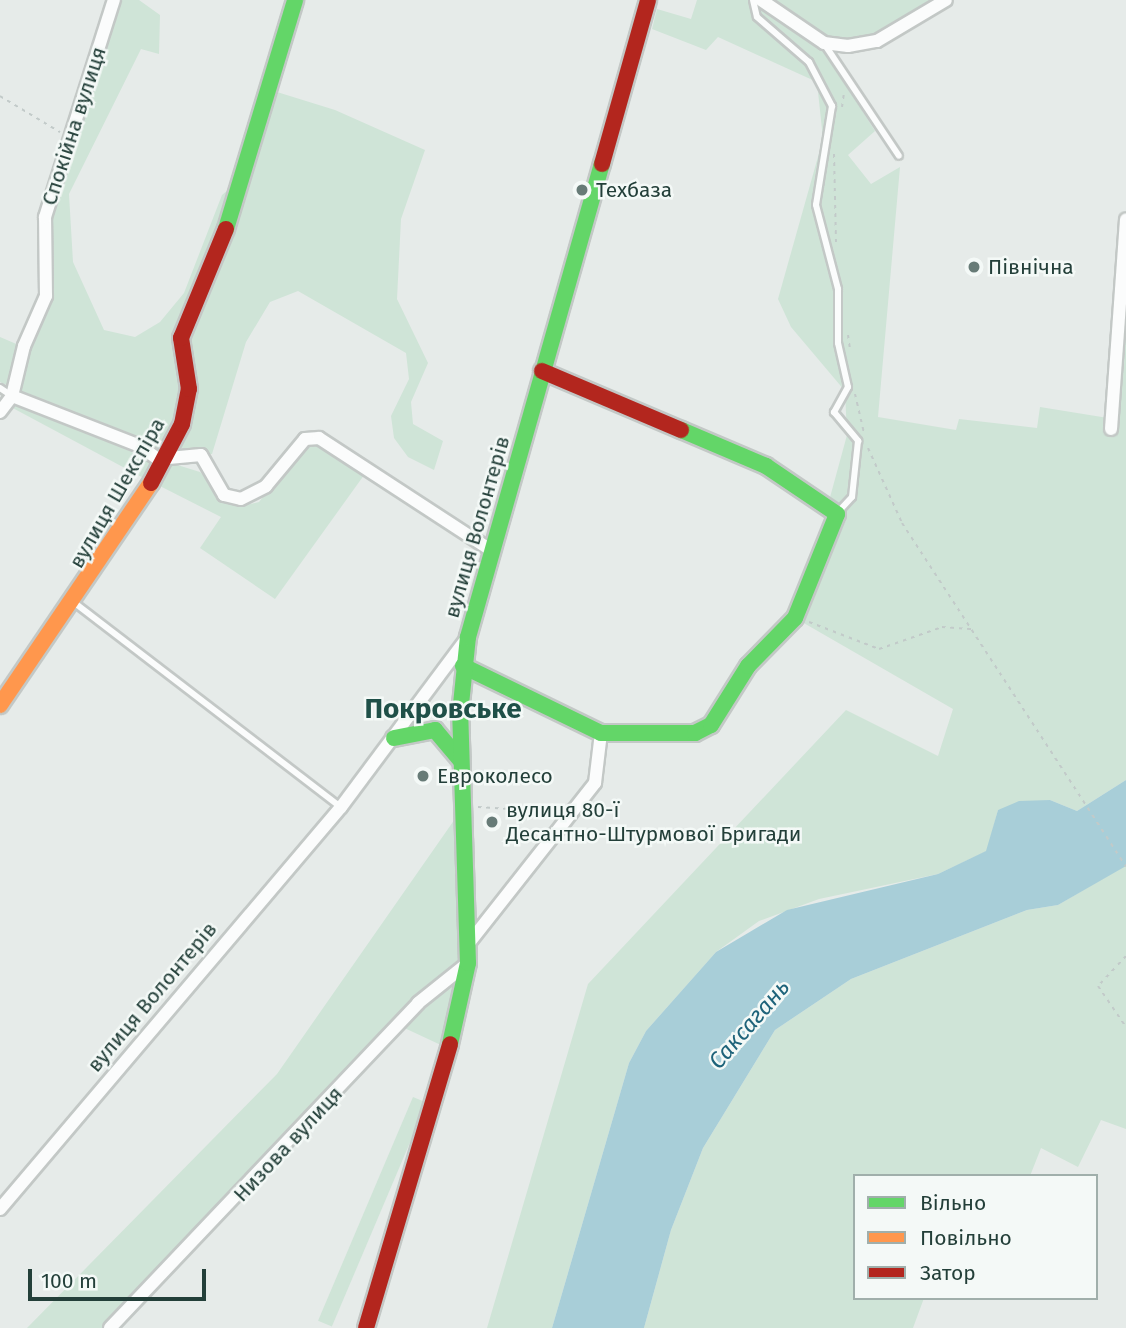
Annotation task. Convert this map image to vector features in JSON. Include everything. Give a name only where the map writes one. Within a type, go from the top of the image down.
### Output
[{"type":"street","name":"Спокійна вулиця","points":[[0,412],[12,396],[46,296],[45,217],[73,139],[114,0]]},
{"type":"street","name":"вулиця Шекспіра","points":[[0,705],[76,604],[133,516],[158,459],[182,424],[189,389],[181,338],[240,195],[295,0]]},
{"type":"street","name":"вулиця Волонтерів","points":[[0,1209],[341,807],[468,638],[648,0]]},
{"type":"street","points":[[761,0],[824,43],[877,41],[946,0]]},
{"type":"street","points":[[1111,429],[1126,219]]},
{"type":"street","points":[[463,666],[601,733],[670,737],[711,725],[748,666],[795,618],[837,514],[766,466],[542,372]]},
{"type":"street","points":[[12,396],[158,459],[201,455],[224,495],[241,499],[267,486],[304,439],[319,438],[491,550]]},
{"type":"street","points":[[366,1328],[440,1096],[468,963],[463,666],[468,638]]},
{"type":"street","points":[[394,738],[419,728],[435,730],[450,740],[463,765]]},
{"type":"street","points":[[469,943],[595,783],[601,733]]},
{"type":"street","name":"Низова вулиця","points":[[110,1328],[418,1003],[468,963]]},
{"type":"lane","points":[[753,0],[757,17],[823,81],[832,106],[816,205],[838,289],[838,343],[848,387],[834,412],[858,441],[852,497],[837,514]]},
{"type":"lane","points":[[824,43],[899,156]]},
{"type":"lane","points":[[0,388],[12,396]]},
{"type":"lane","points":[[76,604],[341,807]]},
{"type":"path","points":[[840,115],[847,77]]},
{"type":"path","points":[[0,96],[73,139]]},
{"type":"path","points":[[835,151],[838,256]]},
{"type":"path","points":[[848,329],[850,354]]},
{"type":"path","points":[[854,391],[868,449],[892,504],[1126,866]]},
{"type":"path","points":[[795,618],[879,649],[942,627],[974,629]]},
{"type":"path","points":[[464,806],[574,813]]},
{"type":"path","points":[[1126,956],[1098,986],[1126,1027]]},
{"type":"green space","points":[[121,0],[139,0],[160,15],[159,54],[141,49],[69,194],[73,262],[104,330],[135,337],[160,322],[184,293],[222,195],[234,185],[277,92],[335,110],[425,150],[401,219],[397,299],[428,363],[411,402],[413,424],[443,441],[434,470],[408,457],[394,438],[391,416],[409,379],[406,353],[298,291],[270,302],[246,342],[212,454],[158,453],[0,382],[0,337],[28,349],[51,295],[51,219]]},
{"type":"green space","points":[[697,0],[750,0],[825,52],[875,131],[848,155],[871,184],[900,167],[878,417],[956,430],[959,419],[1037,428],[1040,407],[1108,418],[1126,220],[1126,780],[1077,811],[1050,800],[998,810],[987,851],[938,874],[819,899],[759,921],[716,952],[646,1031],[629,1063],[552,1328],[487,1328],[588,984],[846,710],[938,756],[953,709],[802,622],[846,520],[829,501],[847,435],[845,391],[791,327],[778,299],[823,139],[817,82],[718,37],[706,50],[652,29],[657,9],[691,19]]},
{"type":"green space","points":[[761,0],[946,0],[893,34],[824,43]]},
{"type":"green space","points":[[13,400],[137,448],[154,461],[149,481],[9,406]]},
{"type":"green space","points":[[310,437],[367,471],[275,599],[200,548],[221,517],[152,482],[158,459],[200,472],[237,507],[259,502]]},
{"type":"green space","points":[[464,806],[469,943],[443,1046],[398,1025],[110,1328],[27,1328],[277,1074]]},
{"type":"green space","points":[[1126,865],[1126,1129],[1101,1120],[1078,1167],[1041,1148],[1031,1174],[853,1174],[853,1300],[923,1300],[913,1328],[644,1328],[671,1230],[703,1148],[775,1030],[851,979],[1027,910],[1058,905]]},
{"type":"green space","points":[[413,1097],[427,1103],[332,1327],[318,1321]]},
{"type":"water","name":"Саксагань","points":[[1126,780],[1126,866],[1058,905],[1027,910],[851,979],[775,1030],[703,1148],[671,1230],[644,1328],[552,1328],[629,1063],[646,1031],[716,952],[787,910],[938,874],[986,851],[998,810],[1019,801],[1050,800],[1077,811]]},
{"type":"traffic: fast","points":[[226,229],[295,0]]},
{"type":"traffic: fast","points":[[450,1044],[468,963],[460,714],[468,637],[602,164]]},
{"type":"traffic: fast","points":[[463,666],[601,733],[695,733],[711,725],[748,666],[795,618],[837,514],[766,466],[681,430]]},
{"type":"traffic: fast","points":[[394,738],[435,730],[460,760]]},
{"type":"traffic: slow","points":[[0,705],[151,483]]},
{"type":"traffic: jam","points":[[602,164],[648,0]]},
{"type":"traffic: jam","points":[[151,483],[182,424],[189,389],[181,338],[226,229]]},
{"type":"traffic: jam","points":[[542,371],[681,430]]},
{"type":"traffic: jam","points":[[366,1328],[450,1044]]},
{"type":"place","name":"Техбаза","points":[[582,190]]},
{"type":"place","name":"Північна","points":[[974,267]]},
{"type":"place","name":"Евроколесо","points":[[423,776]]},
{"type":"place","name":"вулиця 80-ї Десантно-Штурмової Бригади","points":[[492,822]]},
{"type":"district","name":"Покровське","points":[[443,709]]}]
